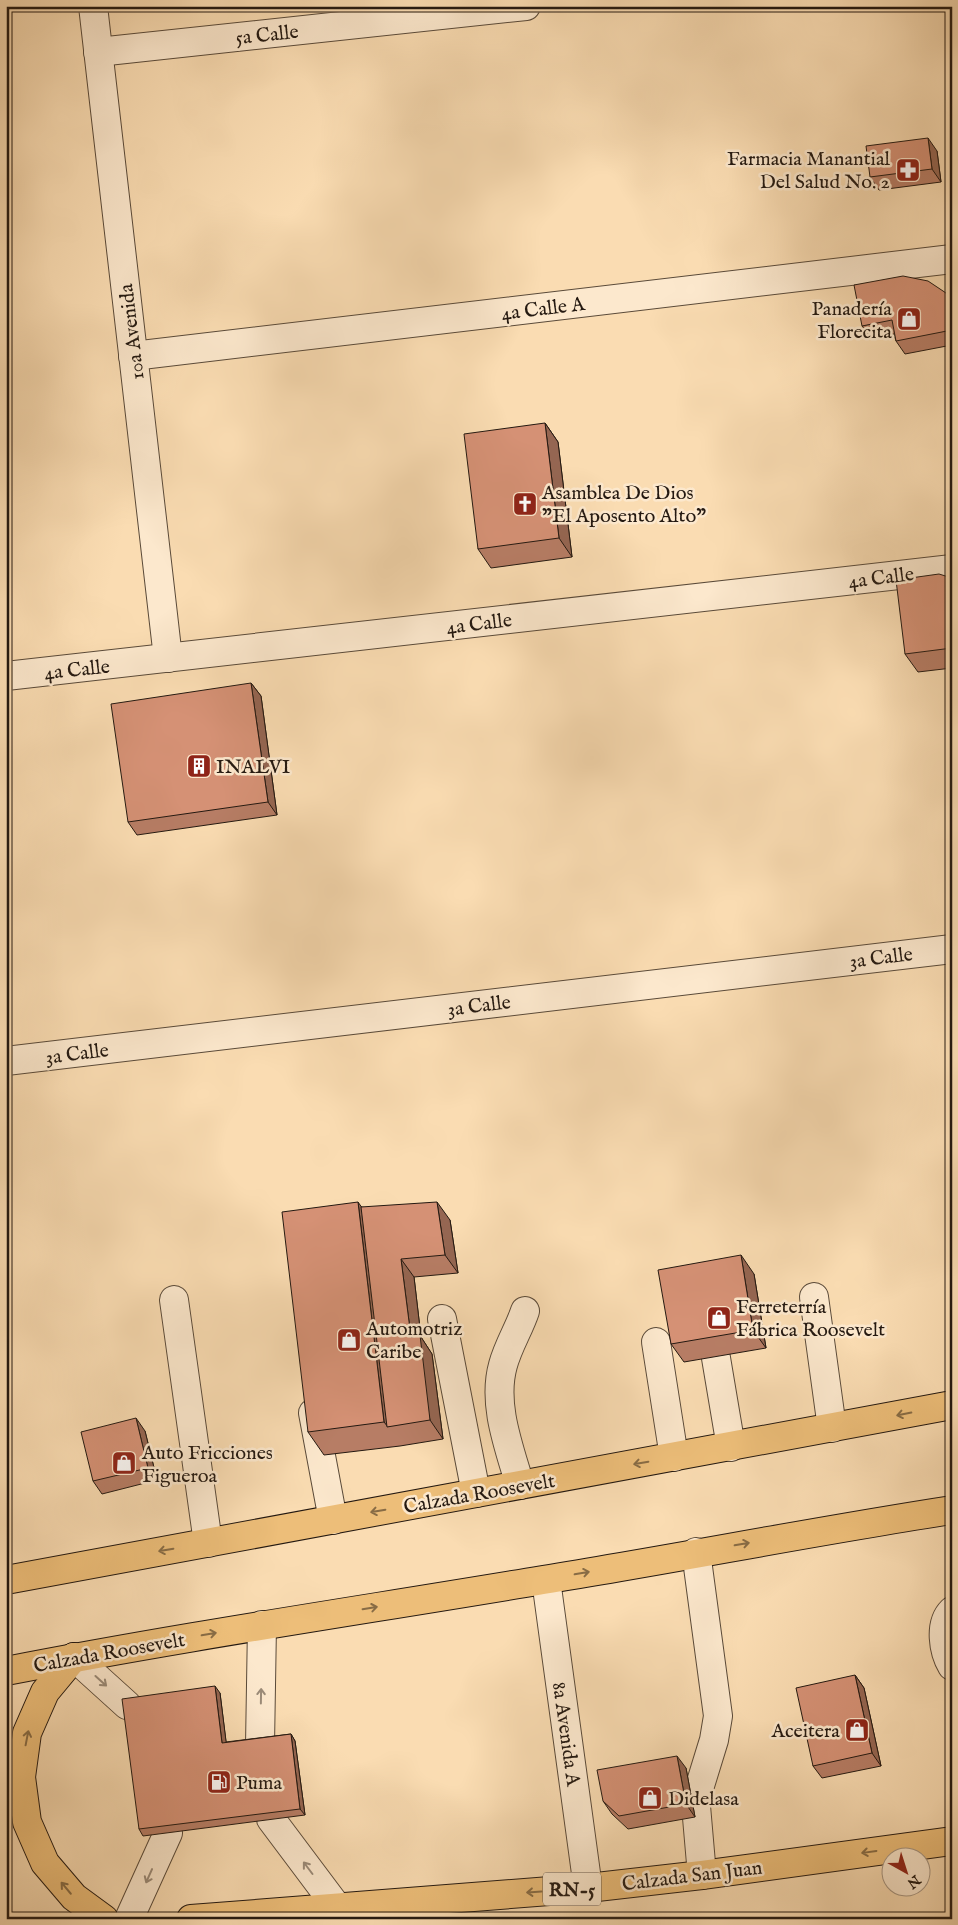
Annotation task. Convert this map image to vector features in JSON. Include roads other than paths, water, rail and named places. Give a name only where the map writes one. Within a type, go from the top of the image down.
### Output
[{"type":"main road","name":"Calzada Roosevelt","points":[[6,1580],[952,1406]]},
{"type":"main road","name":"Calzada Roosevelt","points":[[6,1671],[262,1625],[546,1580],[696,1552],[952,1510]]},
{"type":"main road","points":[[74,1658],[45,1692],[27,1733],[21,1777],[27,1822],[45,1863],[74,1897],[104,1919]]},
{"type":"main road","name":"Calzada San Juan","points":[[191,1919],[588,1888],[702,1875],[952,1841]]},
{"type":"street","name":"10a Avenida","points":[[93,6],[168,658]]},
{"type":"street","name":"5a Calle","points":[[98,52],[526,6]]},
{"type":"street","name":"4a Calle A","points":[[133,356],[952,259]]},
{"type":"street","name":"4a Calle","points":[[6,676],[952,569]]},
{"type":"street","name":"3a Calle","points":[[6,1061],[952,949]]},
{"type":"street","points":[[814,1296],[832,1428]]},
{"type":"street","points":[[174,1300],[208,1543]]},
{"type":"street","points":[[520,1485],[504,1427],[499,1393],[503,1365],[525,1311]]},
{"type":"street","points":[[442,1319],[476,1494]]},
{"type":"street","points":[[656,1342],[674,1457]]},
{"type":"street","points":[[716,1358],[731,1447]]},
{"type":"street","points":[[309,1384],[332,1520]]},
{"type":"street","points":[[696,1552],[718,1716],[714,1740],[698,1792],[696,1806],[702,1875]]},
{"type":"street","name":"8a Avenida A","points":[[546,1580],[588,1888]]},
{"type":"street","points":[[952,1611],[946,1616],[943,1641],[952,1666]]},
{"type":"street","points":[[260,1745],[262,1625]]},
{"type":"street","points":[[74,1658],[127,1705]]},
{"type":"street","points":[[271,1819],[337,1907]]},
{"type":"street","points":[[130,1919],[168,1833]]},
{"type":"place","name":"Farmacia Manantial Del Salud No. 2","points":[[908,170]]},
{"type":"place","name":"Panadería Florecita","points":[[909,319]]},
{"type":"place","name":"Asamblea De Dios \"El Aposento Alto\"","points":[[525,504]]},
{"type":"place","name":"INALVI","points":[[199,766]]},
{"type":"place","name":"Ferreterría Fábrica Roosevelt","points":[[719,1318]]},
{"type":"place","name":"Automotriz Caribe","points":[[349,1340]]},
{"type":"place","name":"Auto Fricciones Figueroa","points":[[124,1463]]},
{"type":"place","name":"Aceitera","points":[[857,1730]]},
{"type":"place","name":"Puma","points":[[219,1782]]},
{"type":"place","name":"Didelasa","points":[[650,1798]]}]
